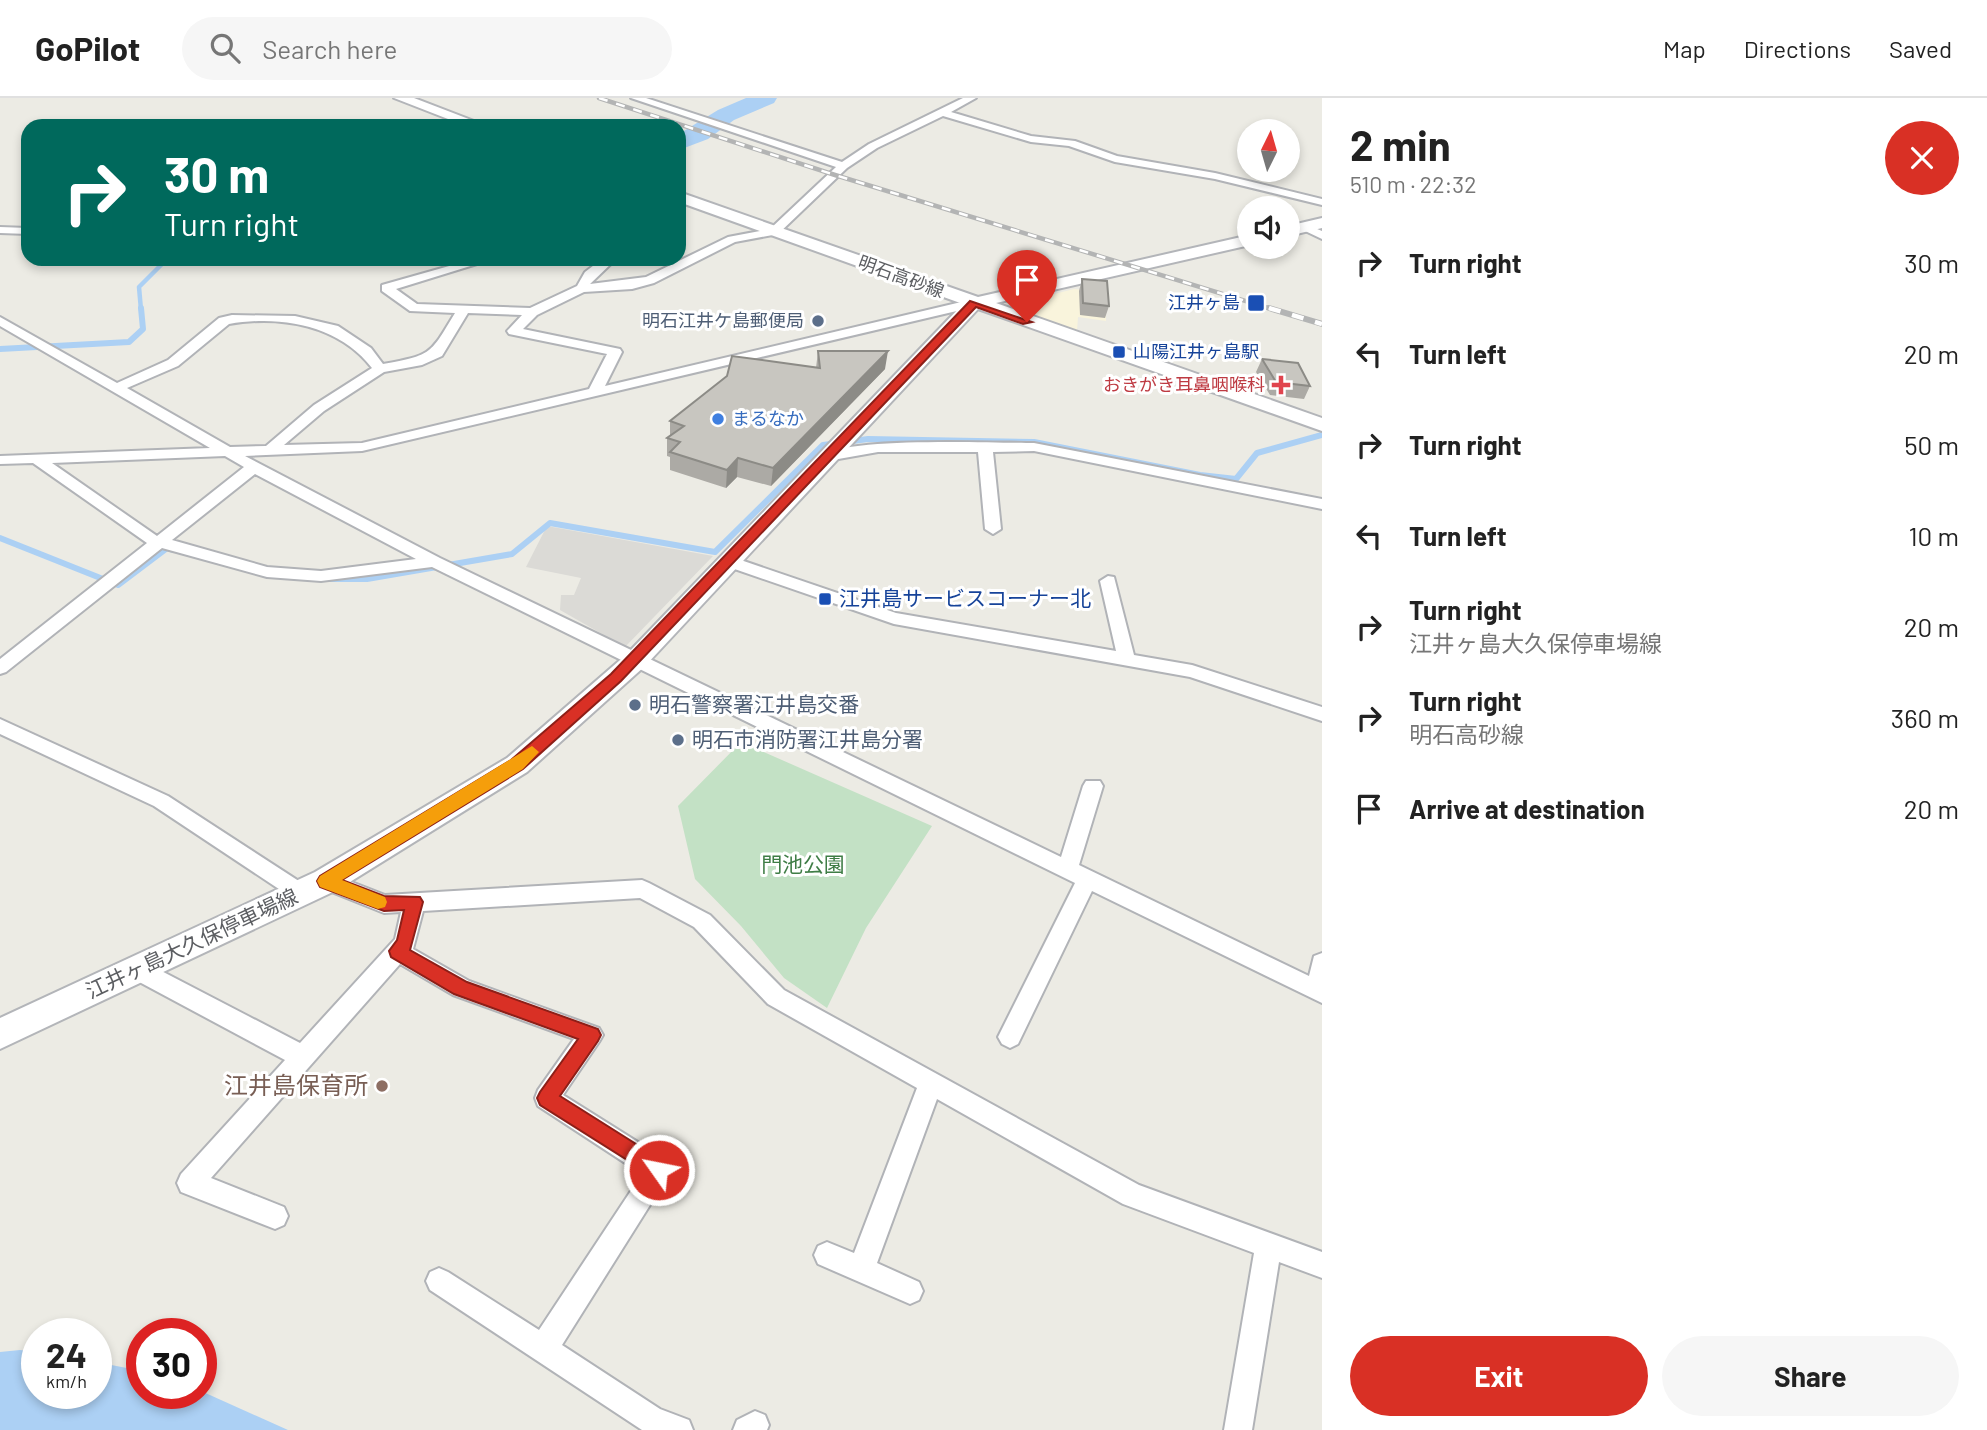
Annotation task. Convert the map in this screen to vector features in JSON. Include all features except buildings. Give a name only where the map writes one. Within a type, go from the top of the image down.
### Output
[{"type":"main road","points":[[401,98],[460,119]]},
{"type":"main road","name":"明石高砂線","points":[[686,203],[1322,425]]},
{"type":"main road","points":[[974,303],[1237,243]]},
{"type":"main road","name":"江井ヶ島大久保停車場線","points":[[0,1034],[326,881],[517,765],[636,660],[974,303]]},
{"type":"street","points":[[636,98],[843,166]]},
{"type":"street","points":[[669,109],[685,98]]},
{"type":"street","points":[[686,262],[732,239],[774,232],[843,166],[873,146],[971,98]]},
{"type":"street","points":[[945,113],[995,131],[1031,139],[1071,143],[1115,159],[1215,176],[1322,202]]},
{"type":"street","points":[[1305,227],[1322,236]]},
{"type":"street","points":[[0,230],[21,231]]},
{"type":"street","points":[[463,266],[386,288],[414,308],[532,312]]},
{"type":"street","points":[[582,288],[589,275],[601,266]]},
{"type":"street","points":[[596,391],[615,352],[514,331],[532,312],[582,288],[632,285],[650,280],[678,266]]},
{"type":"street","points":[[0,460],[362,447],[974,303]]},
{"type":"street","points":[[268,452],[319,408],[380,369],[417,362],[437,354],[464,309]]},
{"type":"street","points":[[118,388],[145,373],[173,363],[224,321],[232,318],[320,322],[368,349],[380,369]]},
{"type":"street","points":[[0,321],[234,453],[254,467],[434,562],[1320,992],[1322,963]]},
{"type":"street","points":[[985,447],[993,529]]},
{"type":"street","points":[[827,457],[878,448],[1034,447],[1322,504]]},
{"type":"street","points":[[37,459],[150,539],[267,572],[321,576],[434,562]]},
{"type":"street","points":[[0,668],[254,467]]},
{"type":"street","points":[[729,561],[894,618],[1192,671],[1322,714]]},
{"type":"street","points":[[1108,581],[1126,658]]},
{"type":"street","points":[[0,726],[161,801],[301,893]]},
{"type":"street","points":[[1010,1037],[1077,874],[1094,786]]},
{"type":"street","points":[[326,881],[384,904],[642,889],[702,921],[776,997],[1132,1195],[1322,1265]]},
{"type":"street","points":[[275,1216],[190,1183],[405,943],[414,902]]},
{"type":"street","points":[[398,951],[461,988],[592,1035],[547,1098],[659,1170],[542,1349]]},
{"type":"street","points":[[138,970],[303,1057]]},
{"type":"street","points":[[861,1270],[931,1083]]},
{"type":"street","points":[[1268,1246],[1322,1252]]},
{"type":"street","points":[[1238,1430],[1268,1246]]},
{"type":"street","points":[[827,1255],[911,1290]]},
{"type":"street","points":[[439,1281],[652,1420],[678,1430]]},
{"type":"shaded area","points":[[1074,289],[1105,292],[1106,321],[1078,317],[1077,331],[1025,313],[1023,302]]},
{"type":"shaded area","points":[[547,526],[713,556],[625,647],[560,610],[561,595],[574,595],[581,578],[526,567]]},
{"type":"green space","name":"門池公園","points":[[741,742],[932,826],[866,928],[827,1008],[784,978],[741,926],[695,879],[678,806]]},
{"type":"water","points":[[21,1350],[21,1409],[112,1409],[112,1365],[126,1368],[126,1409],[217,1409],[217,1398],[288,1430],[0,1430],[0,1352]]},
{"type":"waterway","points":[[686,140],[700,134],[726,115],[766,98]]},
{"type":"waterway","points":[[141,310],[139,287],[160,266]]},
{"type":"waterway","points":[[0,349],[129,342],[143,329],[141,308]]},
{"type":"waterway","points":[[329,579],[367,579],[512,554],[550,523],[715,552],[823,445],[868,439],[1034,442],[1200,475],[1236,479],[1257,453],[1322,435]]},
{"type":"waterway","points":[[0,538],[118,585],[167,548],[173,550]]},
{"type":"railway","points":[[599,98],[663,119]]},
{"type":"railway","points":[[686,126],[1275,310]]},
{"type":"railway","points":[[1269,308],[1322,324]]},
{"type":"slow traffic","points":[[378,902],[326,881],[517,765],[532,752]]},
{"type":"place","name":"江井ヶ島","points":[[1256,303]]},
{"type":"place","name":"明石江井ケ島郵便局","points":[[818,321]]},
{"type":"place","name":"山陽江井ヶ島駅","points":[[1119,352]]},
{"type":"place","name":"おきがき耳鼻咽喉科","points":[[1281,385]]},
{"type":"place","name":"まるなか","points":[[718,419]]},
{"type":"place","name":"江井島サービスコーナー北","points":[[825,599]]},
{"type":"place","name":"明石警察署江井島交番","points":[[635,705]]},
{"type":"place","name":"明石市消防署江井島分署","points":[[678,740]]},
{"type":"place","name":"江井島保育所","points":[[382,1086]]},
{"type":"route","points":[[659,1170],[547,1098],[592,1035],[461,988],[398,951],[405,943],[414,902],[384,904],[326,881],[517,765],[636,660],[974,303],[1027,322]]}]
